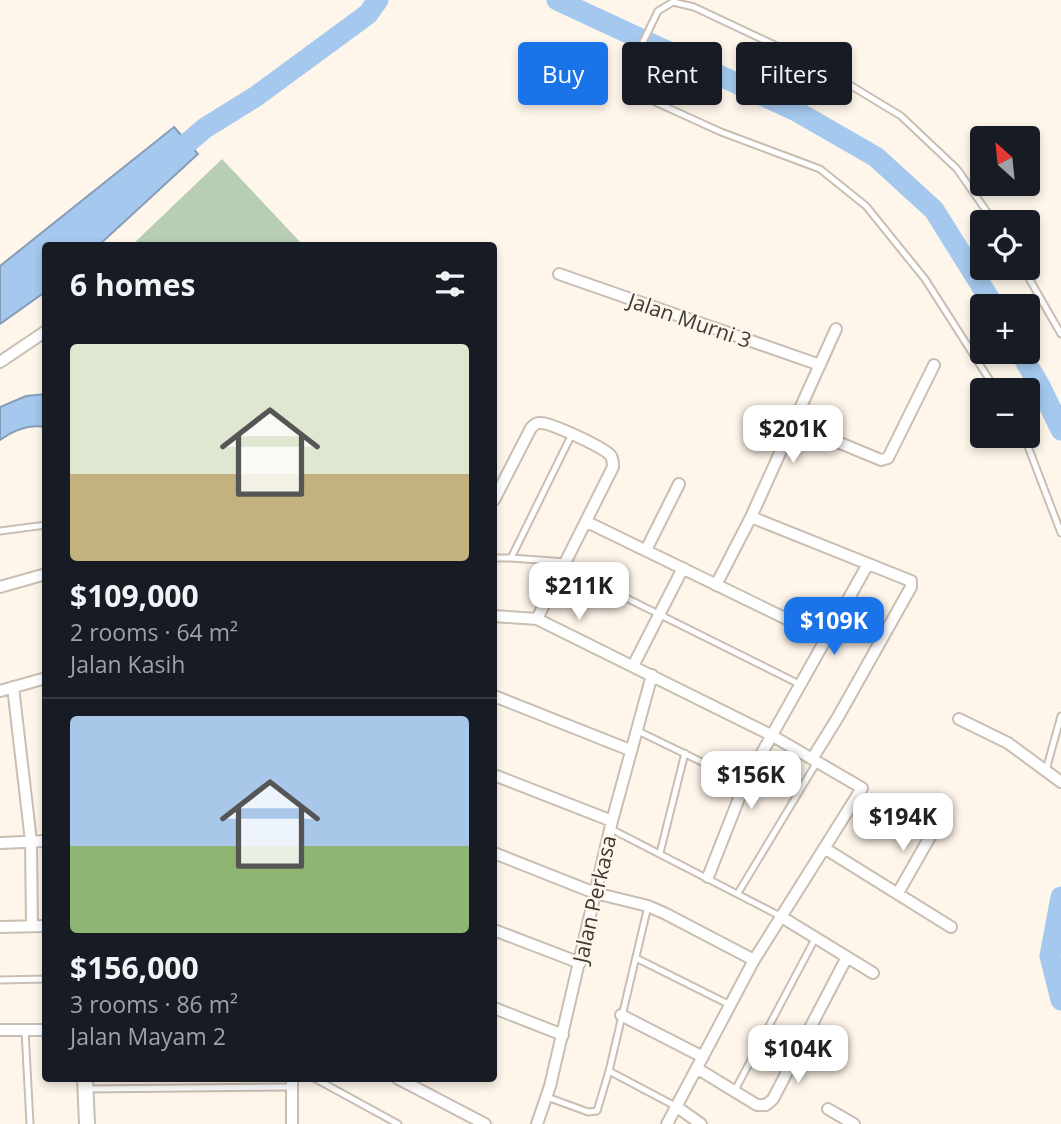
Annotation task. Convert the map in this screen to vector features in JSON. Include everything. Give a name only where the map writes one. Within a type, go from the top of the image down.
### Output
[{"type":"street","name":"Jalan Murni 3","points":[[559,274],[820,365]]},
{"type":"street","points":[[716,585],[751,517],[836,329]]},
{"type":"street","points":[[0,362],[42,334]]},
{"type":"street","points":[[794,424],[881,460],[888,458],[934,365]]},
{"type":"street","points":[[497,494],[536,423],[542,422],[572,435],[607,452],[612,458],[613,467],[537,619]]},
{"type":"street","points":[[646,550],[679,484]]},
{"type":"street","points":[[751,517],[911,581],[911,587],[815,761]]},
{"type":"street","points":[[587,522],[826,638]]},
{"type":"street","points":[[708,877],[745,783],[868,564]]},
{"type":"street","points":[[633,666],[683,568]]},
{"type":"street","points":[[0,587],[42,575]]},
{"type":"street","points":[[497,615],[537,619],[771,735],[863,788],[754,960],[667,1124]]},
{"type":"street","name":"Jalan Perkasa","points":[[537,1124],[563,1035],[611,825],[652,675]]},
{"type":"street","points":[[0,691],[42,679]]},
{"type":"street","points":[[13,687],[31,841],[33,926]]},
{"type":"street","points":[[497,697],[630,750]]},
{"type":"street","points":[[959,719],[1008,743],[1061,782]]},
{"type":"street","points":[[497,776],[611,825]]},
{"type":"street","points":[[898,893],[935,828]]},
{"type":"street","points":[[0,843],[42,841]]},
{"type":"street","points":[[824,848],[951,927]]},
{"type":"street","points":[[497,854],[595,893],[648,906],[754,960]]},
{"type":"street","points":[[780,916],[873,973]]},
{"type":"street","points":[[0,927],[42,926]]},
{"type":"street","points":[[497,931],[580,963]]},
{"type":"street","points":[[698,1069],[757,1105],[766,1105],[773,1099],[847,957]]},
{"type":"street","points":[[497,1009],[563,1035]]},
{"type":"street","points":[[621,1015],[703,1057]]},
{"type":"street","points":[[0,1030],[42,1030]]},
{"type":"street","points":[[292,1082],[292,1124]]},
{"type":"street","points":[[405,1082],[485,1124]]},
{"type":"street","points":[[85,1084],[87,1124]]},
{"type":"street","points":[[677,1107],[701,1124]]},
{"type":"street","points":[[828,1109],[853,1124]]},
{"type":"lane","points":[[986,210],[957,169],[901,116],[817,65],[694,7],[673,2],[658,11],[627,75],[655,102],[721,132],[820,169],[866,206],[925,279],[988,378]]},
{"type":"lane","points":[[1030,280],[1061,334]]},
{"type":"lane","points":[[511,558],[572,435]]},
{"type":"lane","points":[[1029,448],[1061,533]]},
{"type":"lane","points":[[0,531],[42,526]]},
{"type":"lane","points":[[497,558],[565,565],[799,684]]},
{"type":"lane","points":[[1046,770],[1061,716]]},
{"type":"lane","points":[[636,730],[745,783]]},
{"type":"lane","points":[[660,853],[685,754]]},
{"type":"lane","points":[[738,892],[815,761]]},
{"type":"lane","points":[[611,825],[780,916]]},
{"type":"lane","points":[[547,1097],[588,1112],[597,1111],[648,906]]},
{"type":"lane","points":[[734,1091],[816,937]]},
{"type":"lane","points":[[636,958],[730,1006]]},
{"type":"lane","points":[[0,980],[42,979]]},
{"type":"lane","points":[[25,1030],[30,1124]]},
{"type":"lane","points":[[609,1071],[677,1107]]},
{"type":"lane","points":[[85,1084],[292,1082]]},
{"type":"lane","points":[[321,1082],[398,1124]]},
{"type":"green space","points":[[222,159],[300,242],[135,242]]},
{"type":"water","points":[[174,127],[198,154],[102,242],[42,242],[42,294],[0,324],[0,266]]},
{"type":"water","points":[[42,394],[42,427],[21,429],[0,440],[0,407],[26,396]]},
{"type":"waterway","points":[[166,161],[205,128],[255,97],[368,14],[378,0]]},
{"type":"waterway","points":[[557,0],[796,111],[876,157],[934,210],[986,294]]},
{"type":"waterway","points":[[1027,364],[1061,430]]},
{"type":"waterway","points":[[1061,897],[1050,956],[1061,1000]]}]
